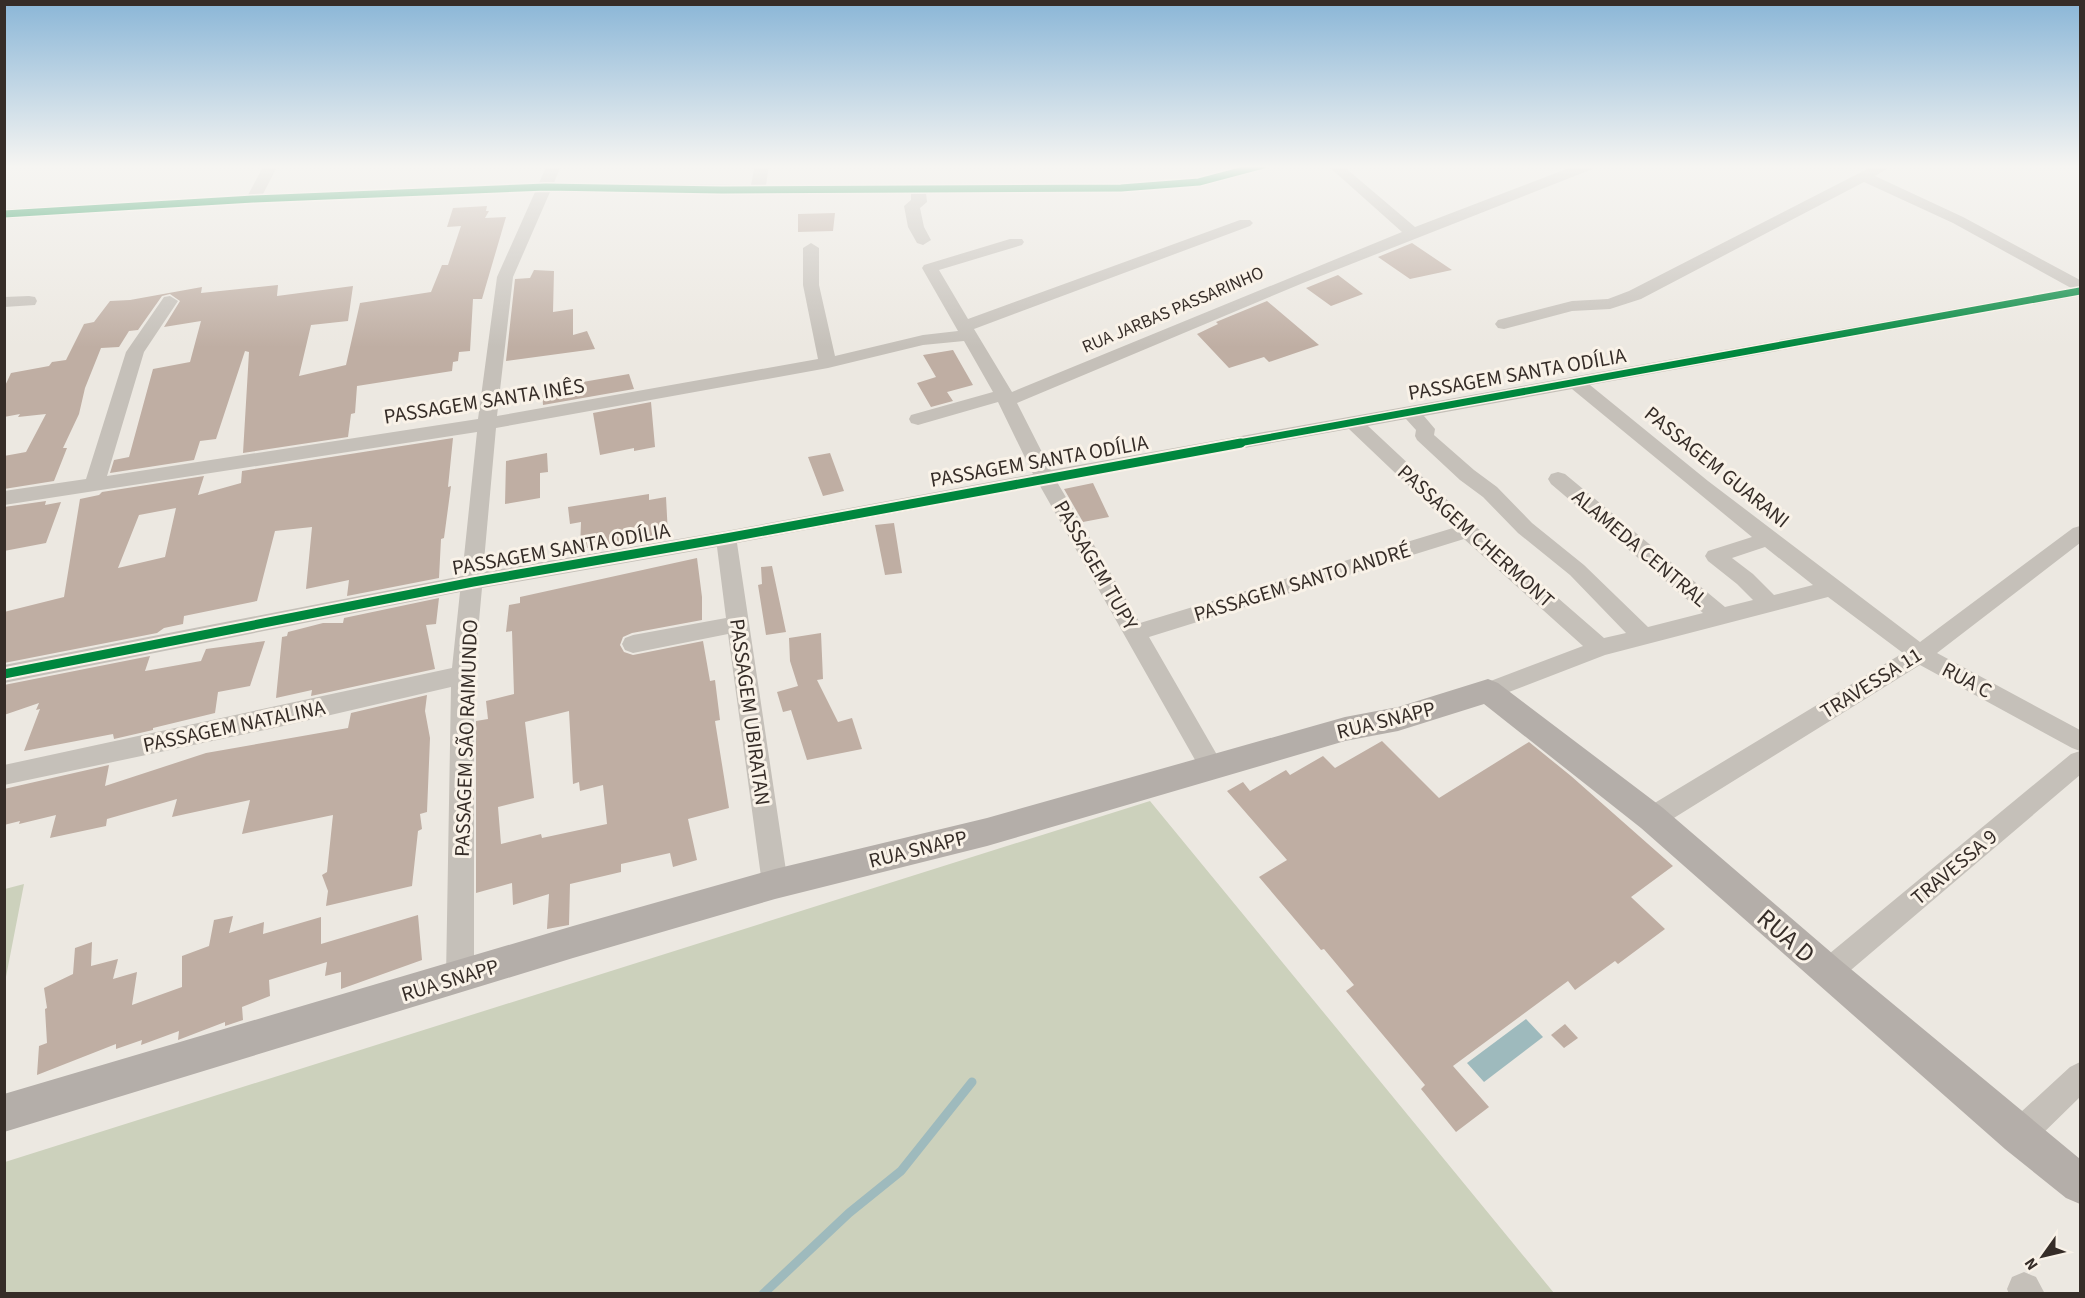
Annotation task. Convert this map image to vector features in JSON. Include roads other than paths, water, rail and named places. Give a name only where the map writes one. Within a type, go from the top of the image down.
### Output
[{"type":"main road","name":"RUA SNAPP","points":[[4,1113],[775,885],[987,832],[1345,729],[1398,720],[1488,691]]},
{"type":"main road","name":"RUA D","points":[[1488,691],[1652,819],[2019,1135],[2080,1184]]},
{"type":"street","name":"PASSAGEM SÃO RAIMUNDO","points":[[460,977],[463,675],[487,424],[505,277],[528,226]]},
{"type":"street","points":[[916,226],[923,240]]},
{"type":"street","name":"PASSAGEM SANTA INÊS","points":[[4,498],[487,424],[828,363],[966,331],[1238,226]]},
{"type":"street","points":[[1404,226],[1411,232]]},
{"type":"street","name":"RUA JARBAS PASSARINHO","points":[[918,419],[1006,398],[1428,226]]},
{"type":"street","points":[[1504,324],[1572,306],[1611,304],[1635,295],[1769,226]]},
{"type":"street","points":[[1968,226],[2080,288]]},
{"type":"street","name":"PASSAGEM TUPY","points":[[1016,242],[930,268],[1006,398],[1045,478],[1212,767]]},
{"type":"street","points":[[812,248],[811,285],[828,363]]},
{"type":"street","name":"PASSAGEM SANTA ODÍLIA","points":[[4,674],[473,582],[726,538],[2080,288]]},
{"type":"street","points":[[4,302],[29,301]]},
{"type":"street","points":[[94,485],[135,352],[170,301]]},
{"type":"street","name":"PASSAGEM GUARANI","points":[[1575,382],[1831,588]]},
{"type":"street","points":[[1410,412],[1426,429],[1424,436],[1467,475],[1490,492],[1525,528],[1576,570],[1644,637]]},
{"type":"street","name":"PASSAGEM CHERMONT","points":[[1354,423],[1468,531],[1600,648]]},
{"type":"street","name":"ALAMEDA CENTRAL","points":[[1558,479],[1722,617]]},
{"type":"street","name":"PASSAGEM SANTO ANDRÉ","points":[[1135,633],[1468,531]]},
{"type":"street","name":"TRAVESSA 11","points":[[1652,819],[1920,654],[2080,534]]},
{"type":"street","name":"PASSAGEM UBIRATAN","points":[[726,538],[775,885]]},
{"type":"street","points":[[1768,539],[1715,556],[1745,579],[1770,604]]},
{"type":"street","name":"RUA SNAPP","points":[[1488,691],[1600,648],[1831,588]]},
{"type":"street","name":"RUA C","points":[[1831,588],[1920,654],[2080,741]]},
{"type":"street","points":[[633,644],[737,624]]},
{"type":"street","name":"PASSAGEM NATALINA","points":[[4,775],[279,717],[463,675]]},
{"type":"street","name":"TRAVESSA 9","points":[[1828,972],[2080,761]]},
{"type":"street","points":[[2019,1135],[2080,1077]]},
{"type":"water","points":[[1526,1019],[1543,1037],[1484,1082],[1467,1063]]},
{"type":"waterway","points":[[763,1294],[849,1213],[901,1171],[972,1082]]}]
